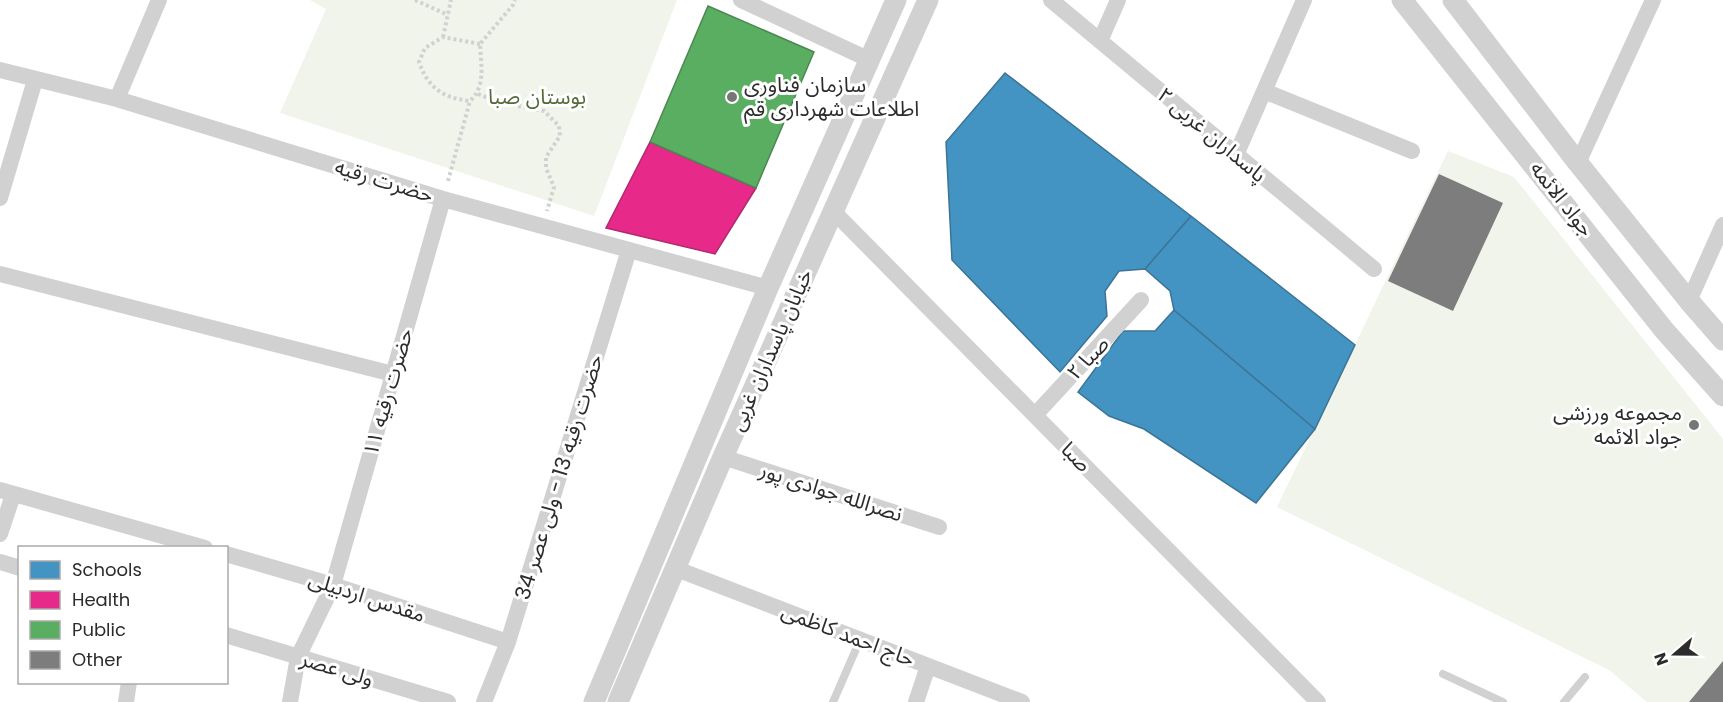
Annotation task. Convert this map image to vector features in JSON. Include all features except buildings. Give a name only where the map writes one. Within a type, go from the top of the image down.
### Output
[{"type":"street","points":[[117,99],[159,0]]},
{"type":"street","points":[[741,0],[870,60]]},
{"type":"street","name":"خیابان پاسداران غربی","points":[[594,702],[768,288],[896,0]]},
{"type":"street","name":"خیابان پاسداران غربی","points":[[618,702],[723,457],[928,0]]},
{"type":"street","name":"پاسداران غربی ۲","points":[[1051,0],[1374,270]]},
{"type":"street","points":[[1100,41],[1118,0]]},
{"type":"street","points":[[1236,155],[1304,0]]},
{"type":"street","name":"جواد الائمه","points":[[1402,0],[1664,330],[1723,396]]},
{"type":"street","name":"جواد الائمه","points":[[1453,0],[1578,163],[1689,301],[1723,339]]},
{"type":"street","points":[[1578,163],[1653,0]]},
{"type":"street","name":"حضرت رقیه","points":[[0,70],[117,99],[443,199],[768,288]]},
{"type":"street","points":[[0,198],[35,80]]},
{"type":"street","points":[[1264,91],[1413,151]]},
{"type":"street","name":"حضرت رقیه ۱۱","points":[[290,702],[298,657],[333,585],[443,199]]},
{"type":"street","name":"صبا","points":[[834,212],[1318,702]]},
{"type":"street","points":[[1689,301],[1723,225]]},
{"type":"street","name":"حضرت رقیه 13 - ولی عصر 34","points":[[484,702],[508,642],[629,250]]},
{"type":"street","points":[[0,274],[393,374]]},
{"type":"street","name":"صبا ۲","points":[[1035,415],[1141,300]]},
{"type":"street","name":"نصرالله جوادی پور","points":[[723,457],[939,527]]},
{"type":"street","points":[[0,534],[6,493],[161,541],[192,546]]},
{"type":"street","name":"مقدس اردبیلی","points":[[228,555],[333,585],[508,642]]},
{"type":"street","points":[[0,562],[18,567]]},
{"type":"street","name":"حاج احمد کاظمی","points":[[674,568],[1022,702]]},
{"type":"street","name":"ولی عصر","points":[[228,636],[444,701]]},
{"type":"street","points":[[916,702],[928,666]]},
{"type":"street","points":[[126,702],[129,684]]},
{"type":"lane","points":[[833,702],[860,640]]},
{"type":"lane","points":[[1443,674],[1503,702]]},
{"type":"lane","points":[[1564,702],[1585,677]]},
{"type":"path","points":[[415,0],[448,15]]},
{"type":"path","points":[[443,37],[451,0]]},
{"type":"path","points":[[443,199],[470,101],[478,94],[481,87],[480,44],[515,0]]},
{"type":"path","points":[[470,101],[458,100],[441,94],[424,78],[419,62],[425,48],[443,37],[480,44]]},
{"type":"path","points":[[478,94],[498,102],[544,111],[559,126],[560,136],[546,157],[546,168],[554,187],[543,226]]},
{"type":"green space","name":"بوستان صبا","points":[[310,0],[677,0],[594,216],[280,113],[326,9]]},
{"type":"green space","points":[[1448,151],[1514,177],[1723,439],[1723,661],[1689,702],[1647,702],[1609,670],[1277,507]],"holes":[[[1439,174],[1503,203],[1453,311],[1388,281]]]},
{"type":"place","name":"سازمان فناوری اطلاعات شهرداری قم","points":[[732,97]]},
{"type":"place","name":"مجموعه ورزشی جواد الائمه","points":[[1694,425]]}]
